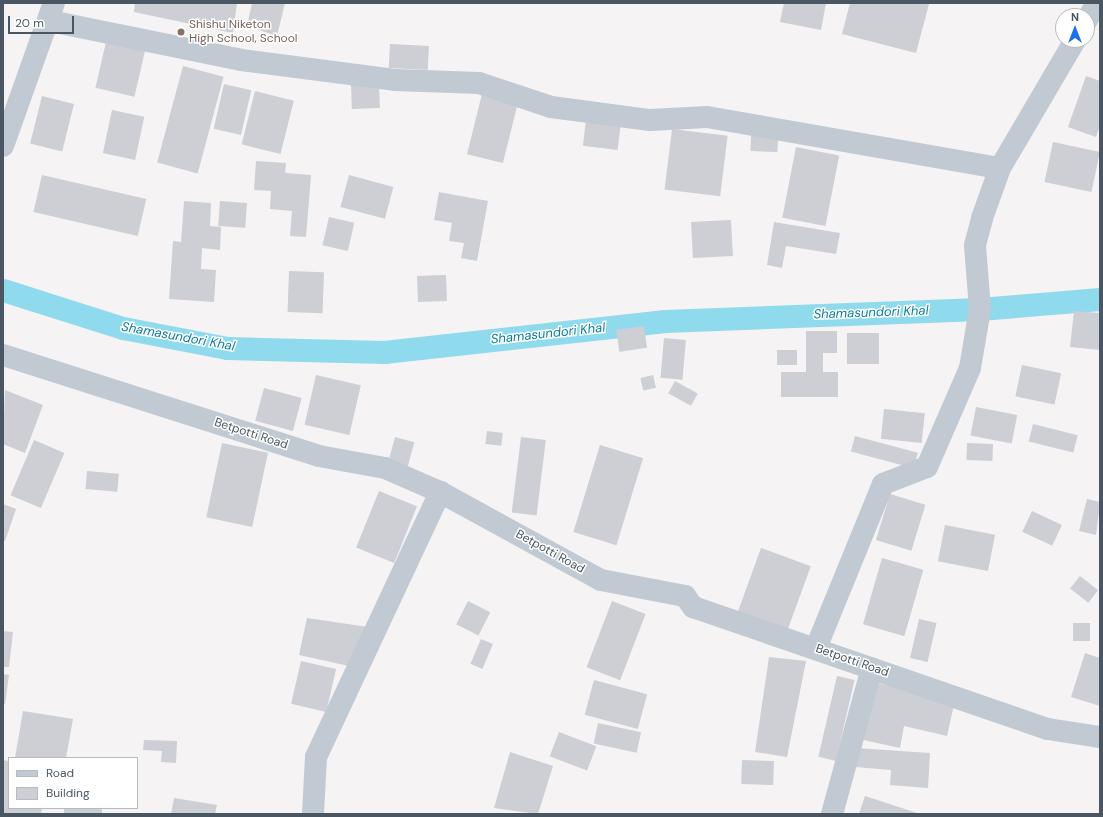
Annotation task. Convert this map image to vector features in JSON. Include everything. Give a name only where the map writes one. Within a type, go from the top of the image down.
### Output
[{"type":"street","points":[[3,146],[52,12],[241,60],[395,80],[479,83],[551,107],[650,120],[707,117],[1000,168]]},
{"type":"street","points":[[816,648],[882,484],[927,467],[970,368],[980,309],[975,245],[1000,168],[1070,48]]},
{"type":"street","name":"Betpotti Road","points":[[3,355],[320,456],[385,468],[440,492],[601,580],[685,596],[693,607],[816,648],[1048,729],[1100,737]]},
{"type":"street","points":[[313,814],[316,757],[440,492]]},
{"type":"street","points":[[832,814],[872,668]]},
{"type":"building","points":[[135,3],[237,3],[233,33],[134,12]]},
{"type":"building","points":[[252,3],[285,3],[277,36],[247,26]]},
{"type":"building","points":[[784,3],[826,3],[821,30],[780,22]]},
{"type":"building","points":[[850,3],[929,4],[916,53],[842,34]]},
{"type":"building","points":[[106,42],[145,51],[134,97],[95,88]]},
{"type":"building","points":[[390,44],[429,46],[428,70],[389,68]]},
{"type":"building","points":[[183,66],[224,77],[198,173],[157,163]]},
{"type":"building","points":[[1086,76],[1100,81],[1100,125],[1096,137],[1068,127]]},
{"type":"building","points":[[224,84],[251,90],[241,135],[214,129]]},
{"type":"building","points":[[379,84],[380,108],[352,109],[351,85]]},
{"type":"building","points":[[255,91],[294,101],[281,154],[242,144]]},
{"type":"building","points":[[482,94],[518,103],[503,163],[467,154]]},
{"type":"building","points":[[42,96],[74,104],[62,152],[30,144]]},
{"type":"building","points":[[112,110],[144,117],[135,160],[103,153]]},
{"type":"building","points":[[586,120],[621,124],[618,150],[583,146]]},
{"type":"building","points":[[672,129],[728,136],[720,196],[665,190]]},
{"type":"building","points":[[751,135],[778,136],[777,152],[750,151]]},
{"type":"building","points":[[1053,142],[1100,152],[1091,192],[1044,182]]},
{"type":"building","points":[[796,147],[839,155],[825,226],[782,218]]},
{"type":"building","points":[[256,161],[286,163],[285,173],[311,175],[306,237],[290,236],[292,211],[270,209],[271,191],[254,190]]},
{"type":"building","points":[[42,175],[146,199],[138,236],[33,212]]},
{"type":"building","points":[[349,175],[393,187],[385,219],[340,207]]},
{"type":"building","points":[[439,192],[488,201],[477,261],[461,258],[464,243],[449,241],[452,223],[434,220]]},
{"type":"building","points":[[184,201],[211,203],[210,226],[221,227],[220,250],[202,248],[201,269],[216,270],[214,302],[169,299],[173,241],[181,242]]},
{"type":"building","points":[[220,201],[247,203],[245,228],[218,226]]},
{"type":"building","points":[[329,217],[354,223],[348,251],[322,245]]},
{"type":"building","points":[[731,220],[733,256],[693,258],[691,222]]},
{"type":"building","points":[[774,222],[840,233],[836,254],[786,246],[782,268],[767,265]]},
{"type":"building","points":[[289,271],[324,272],[323,313],[288,312]]},
{"type":"building","points":[[446,275],[447,301],[418,302],[417,276]]},
{"type":"building","points":[[1074,311],[1100,313],[1100,350],[1070,347]]},
{"type":"building","points":[[644,326],[647,348],[619,352],[616,330]]},
{"type":"building","points":[[806,331],[837,331],[837,353],[823,353],[823,372],[838,372],[838,397],[781,397],[781,372],[806,372]]},
{"type":"building","points":[[847,333],[879,333],[879,364],[847,364]]},
{"type":"building","points":[[664,338],[686,340],[682,380],[661,378]]},
{"type":"building","points":[[777,350],[797,350],[797,365],[777,365]]},
{"type":"building","points":[[1022,365],[1061,373],[1054,405],[1015,396]]},
{"type":"building","points":[[316,375],[361,385],[349,435],[305,425]]},
{"type":"building","points":[[653,375],[656,388],[643,391],[640,378]]},
{"type":"building","points":[[675,381],[698,394],[691,406],[668,393]]},
{"type":"building","points":[[264,388],[302,398],[293,431],[255,421]]},
{"type":"building","points":[[5,390],[43,405],[25,453],[3,444]]},
{"type":"building","points":[[976,407],[1017,415],[1012,443],[970,435]]},
{"type":"building","points":[[884,409],[925,413],[922,443],[881,439]]},
{"type":"building","points":[[1033,424],[1078,435],[1073,453],[1029,441]]},
{"type":"building","points":[[487,431],[503,433],[501,446],[485,444]]},
{"type":"building","points":[[855,436],[918,453],[914,468],[851,451]]},
{"type":"building","points":[[395,437],[414,442],[408,466],[389,461]]},
{"type":"building","points":[[521,437],[546,440],[537,515],[512,512]]},
{"type":"building","points":[[34,440],[64,453],[41,508],[11,495]]},
{"type":"building","points":[[222,443],[268,453],[252,527],[206,517]]},
{"type":"building","points":[[967,443],[993,444],[992,461],[966,460]]},
{"type":"building","points":[[600,445],[643,458],[616,545],[573,532]]},
{"type":"building","points":[[87,471],[119,474],[117,492],[85,489]]},
{"type":"building","points":[[379,491],[417,506],[394,563],[356,548]]},
{"type":"building","points":[[890,494],[925,505],[911,551],[876,540]]},
{"type":"building","points":[[1087,499],[1100,502],[1096,535],[1079,531]]},
{"type":"building","points":[[3,504],[16,509],[5,541],[3,541]]},
{"type":"building","points":[[1032,511],[1062,525],[1052,546],[1022,532]]},
{"type":"building","points":[[945,525],[995,535],[988,571],[938,561]]},
{"type":"building","points":[[761,548],[811,566],[788,630],[738,612]]},
{"type":"building","points":[[882,558],[923,570],[904,636],[863,624]]},
{"type":"building","points":[[1080,576],[1098,590],[1088,603],[1070,589]]},
{"type":"building","points":[[468,601],[490,612],[478,636],[456,624]]},
{"type":"building","points":[[612,601],[646,614],[620,680],[587,667]]},
{"type":"building","points":[[307,618],[368,627],[349,666],[299,655]]},
{"type":"building","points":[[919,619],[937,623],[928,662],[910,658]]},
{"type":"building","points":[[1073,623],[1090,623],[1090,641],[1073,641]]},
{"type":"building","points":[[3,631],[13,632],[9,667],[3,667]]},
{"type":"building","points":[[481,639],[493,644],[482,669],[470,664]]},
{"type":"building","points":[[1085,653],[1100,658],[1100,706],[1071,697]]},
{"type":"building","points":[[769,657],[806,661],[787,757],[755,752]]},
{"type":"building","points":[[301,661],[336,669],[326,712],[291,704]]},
{"type":"building","points":[[3,674],[9,675],[5,704],[3,704]]},
{"type":"building","points":[[837,676],[855,680],[836,761],[818,757]]},
{"type":"building","points":[[594,680],[647,694],[638,729],[585,715]]},
{"type":"building","points":[[872,682],[955,700],[947,736],[904,726],[900,748],[859,739]]},
{"type":"building","points":[[23,711],[73,719],[66,757],[15,757]]},
{"type":"building","points":[[598,723],[641,732],[637,753],[594,744]]},
{"type":"building","points":[[559,732],[596,746],[587,771],[550,756]]},
{"type":"building","points":[[144,740],[177,741],[176,763],[161,762],[162,751],[143,750]]},
{"type":"building","points":[[856,748],[930,753],[928,788],[890,785],[891,770],[855,767]]},
{"type":"building","points":[[510,752],[553,766],[538,814],[494,808]]},
{"type":"building","points":[[3,760],[8,761],[8,809],[42,809],[41,814],[3,814]]},
{"type":"building","points":[[742,760],[774,761],[773,785],[741,784]]},
{"type":"building","points":[[865,796],[920,814],[859,814]]},
{"type":"building","points":[[174,798],[217,805],[215,814],[171,814]]},
{"type":"building","points":[[64,809],[102,809],[102,814],[64,814]]},
{"type":"waterway","name":"Shamasundori Khal","points":[[3,290],[123,328],[227,348],[384,352],[665,321],[980,309],[1100,299]]},
{"type":"place","name":"Shishu Niketon High School, School","points":[[181,32]]}]
